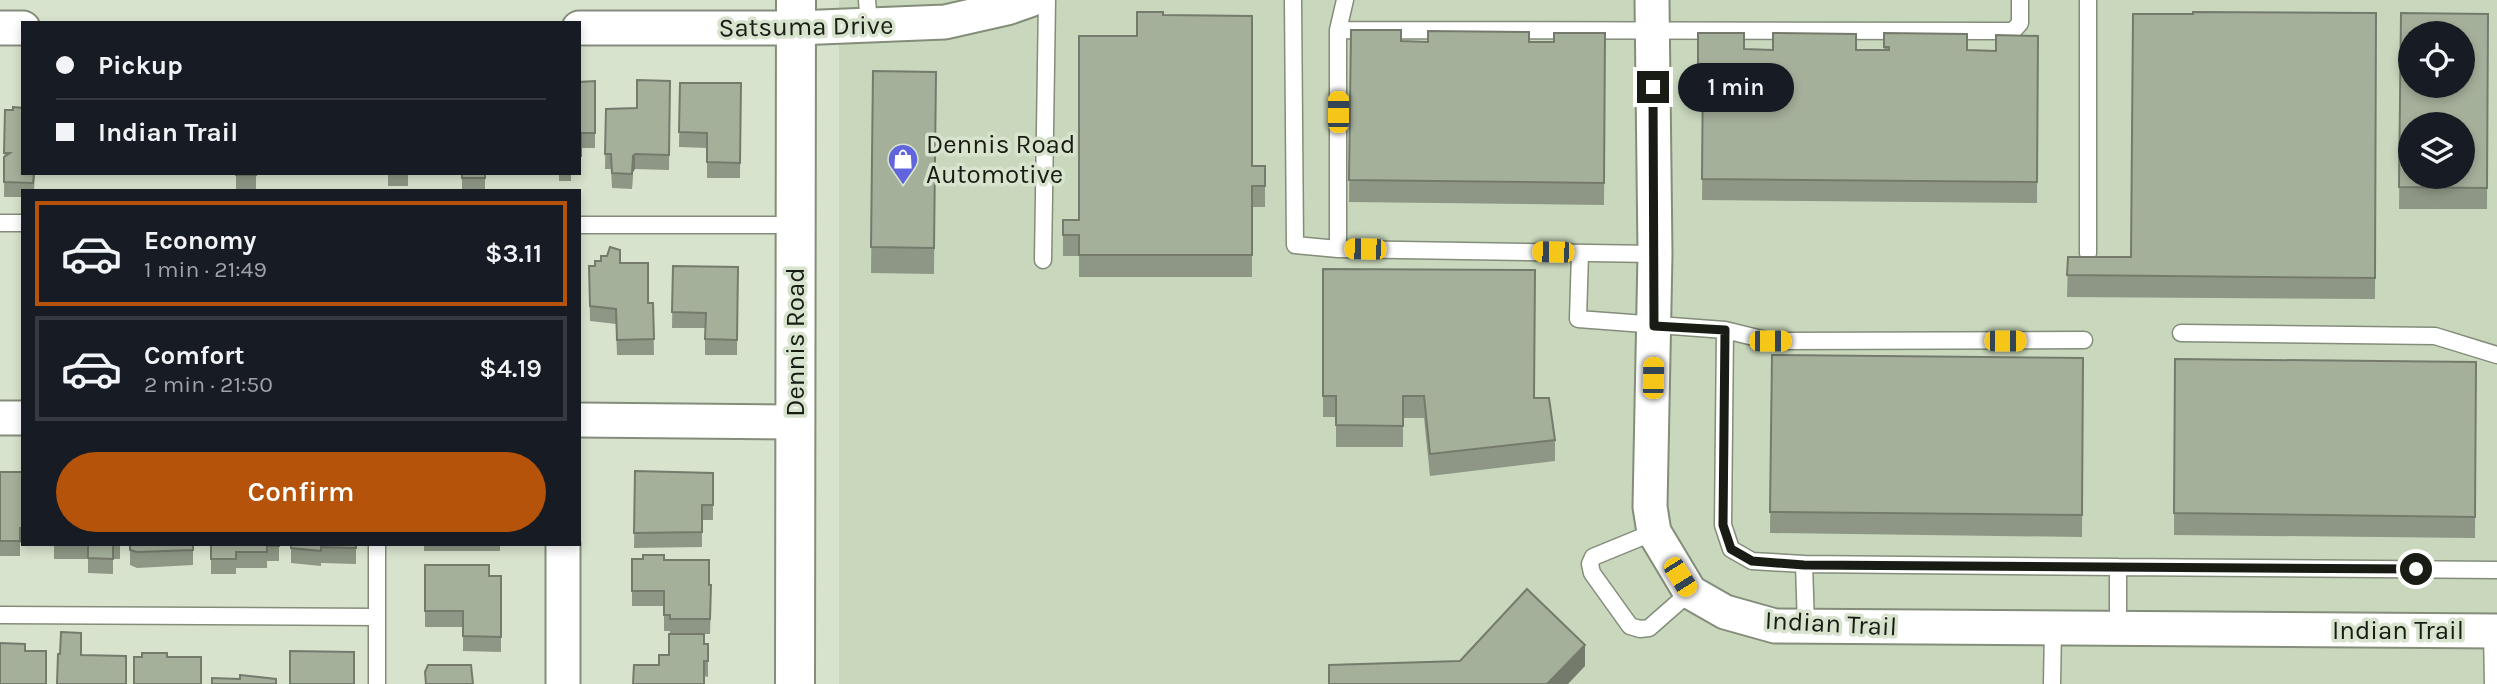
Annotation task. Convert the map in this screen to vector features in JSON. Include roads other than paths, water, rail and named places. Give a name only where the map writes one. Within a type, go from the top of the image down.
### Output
[{"type":"street","name":"Satsuma Drive","points":[[581,28],[796,14],[868,13],[945,22],[1030,0]]},
{"type":"street","name":"Dennis Road","points":[[795,684],[796,14]]},
{"type":"street","name":"Indian Trail","points":[[1652,16],[1655,254],[1650,507],[1654,532],[1690,592],[1725,612],[1775,626],[2495,631]]},
{"type":"street","points":[[0,27],[21,28]]},
{"type":"street","points":[[0,418],[21,418]]},
{"type":"street","points":[[581,420],[795,422]]},
{"type":"street","points":[[563,546],[563,684]]},
{"type":"lane","points":[[1043,260],[1047,0]]},
{"type":"lane","points":[[1293,0],[1295,245],[1338,249],[1655,254]]},
{"type":"lane","points":[[1338,249],[1338,30],[1345,0]]},
{"type":"lane","points":[[1338,30],[1652,16],[2013,31],[2020,23],[2020,0]]},
{"type":"lane","points":[[2088,0],[2088,253]]},
{"type":"lane","points":[[0,223],[21,223]]},
{"type":"lane","points":[[581,225],[796,225]]},
{"type":"lane","points":[[1580,253],[1578,319],[1725,330],[1770,341],[2084,340]]},
{"type":"lane","points":[[1725,330],[1723,525],[1731,549],[1752,561],[1804,565],[2497,570]]},
{"type":"lane","points":[[2181,333],[2435,336],[2497,355]]},
{"type":"lane","points":[[1654,532],[1593,557],[1590,564],[1592,573],[1630,626],[1640,629],[1649,628],[1690,592]]},
{"type":"lane","points":[[377,546],[377,684]]},
{"type":"lane","points":[[1804,565],[1806,626]]},
{"type":"lane","points":[[2118,567],[2118,628]]},
{"type":"lane","points":[[0,615],[377,617]]},
{"type":"lane","points":[[2052,684],[2053,628]]},
{"type":"lane","points":[[2493,684],[2495,631]]},
{"type":"place","name":"Dennis Road Automotive","points":[[903,186]]}]
